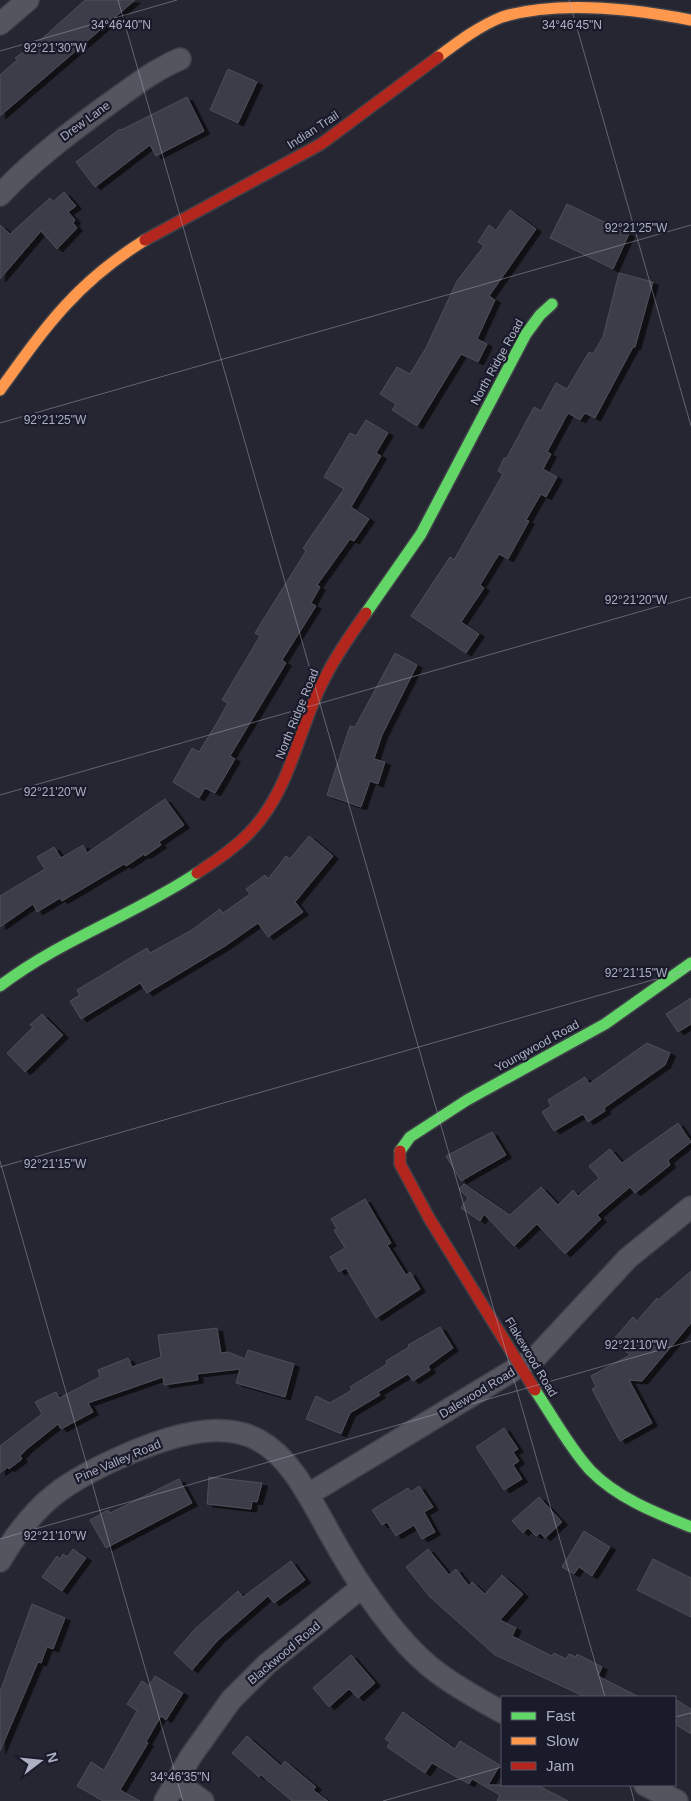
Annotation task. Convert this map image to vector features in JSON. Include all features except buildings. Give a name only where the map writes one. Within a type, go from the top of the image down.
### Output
[{"type":"street","points":[[0,24],[28,0]]},
{"type":"street","name":"Indian Trail","points":[[0,390],[60,310],[105,267],[152,237],[314,148],[509,7],[601,6],[628,8],[691,20]]},
{"type":"street","name":"Drew Lane","points":[[0,195],[24,170],[57,142],[151,73],[180,59]]},
{"type":"street","name":"North Ridge Road","points":[[0,986],[44,956],[139,907],[200,871],[247,836],[269,810],[290,770],[321,684],[335,660],[420,536],[526,334],[540,315],[552,304]]},
{"type":"street","name":"Youngwood Road","points":[[399,1153],[410,1137],[433,1121],[605,1024],[691,964]]},
{"type":"street","name":"Flakewood Road","points":[[399,1153],[403,1170],[429,1218],[481,1300],[520,1368],[570,1444],[591,1470],[632,1501],[691,1527]]},
{"type":"street","name":"Dalewood Road","points":[[309,1494],[537,1356],[628,1258],[691,1207]]},
{"type":"street","name":"Pine Valley Road","points":[[0,1561],[13,1538],[31,1515],[48,1498],[73,1480],[144,1447],[193,1433],[216,1430],[252,1437],[284,1459],[309,1494],[362,1587],[417,1655],[436,1672],[501,1711]]},
{"type":"street","name":"Blackwood Road","points":[[165,1801],[213,1723],[256,1673],[362,1587]]},
{"type":"street","points":[[176,1782],[203,1801]]},
{"type":"street","points":[[647,1786],[677,1801]]},
{"type":"traffic: fast","points":[[366,613],[421,534],[526,334],[540,315],[552,304]]},
{"type":"traffic: fast","points":[[0,986],[47,955],[148,902],[197,873]]},
{"type":"traffic: fast","points":[[400,1151],[410,1137],[467,1100],[605,1024],[691,963]]},
{"type":"traffic: fast","points":[[535,1390],[575,1452],[601,1480],[612,1489],[638,1504],[691,1527]]},
{"type":"traffic: slow","points":[[438,57],[485,25],[502,17],[524,12],[547,9],[596,8],[645,12],[691,20]]},
{"type":"traffic: slow","points":[[0,390],[48,326],[81,289],[121,256],[145,240]]},
{"type":"traffic: jam","points":[[145,240],[321,144],[438,57]]},
{"type":"traffic: jam","points":[[197,873],[240,842],[255,827],[270,806],[285,777],[319,689],[331,666],[366,613]]},
{"type":"traffic: jam","points":[[400,1151],[400,1164],[429,1218],[535,1390]]}]
